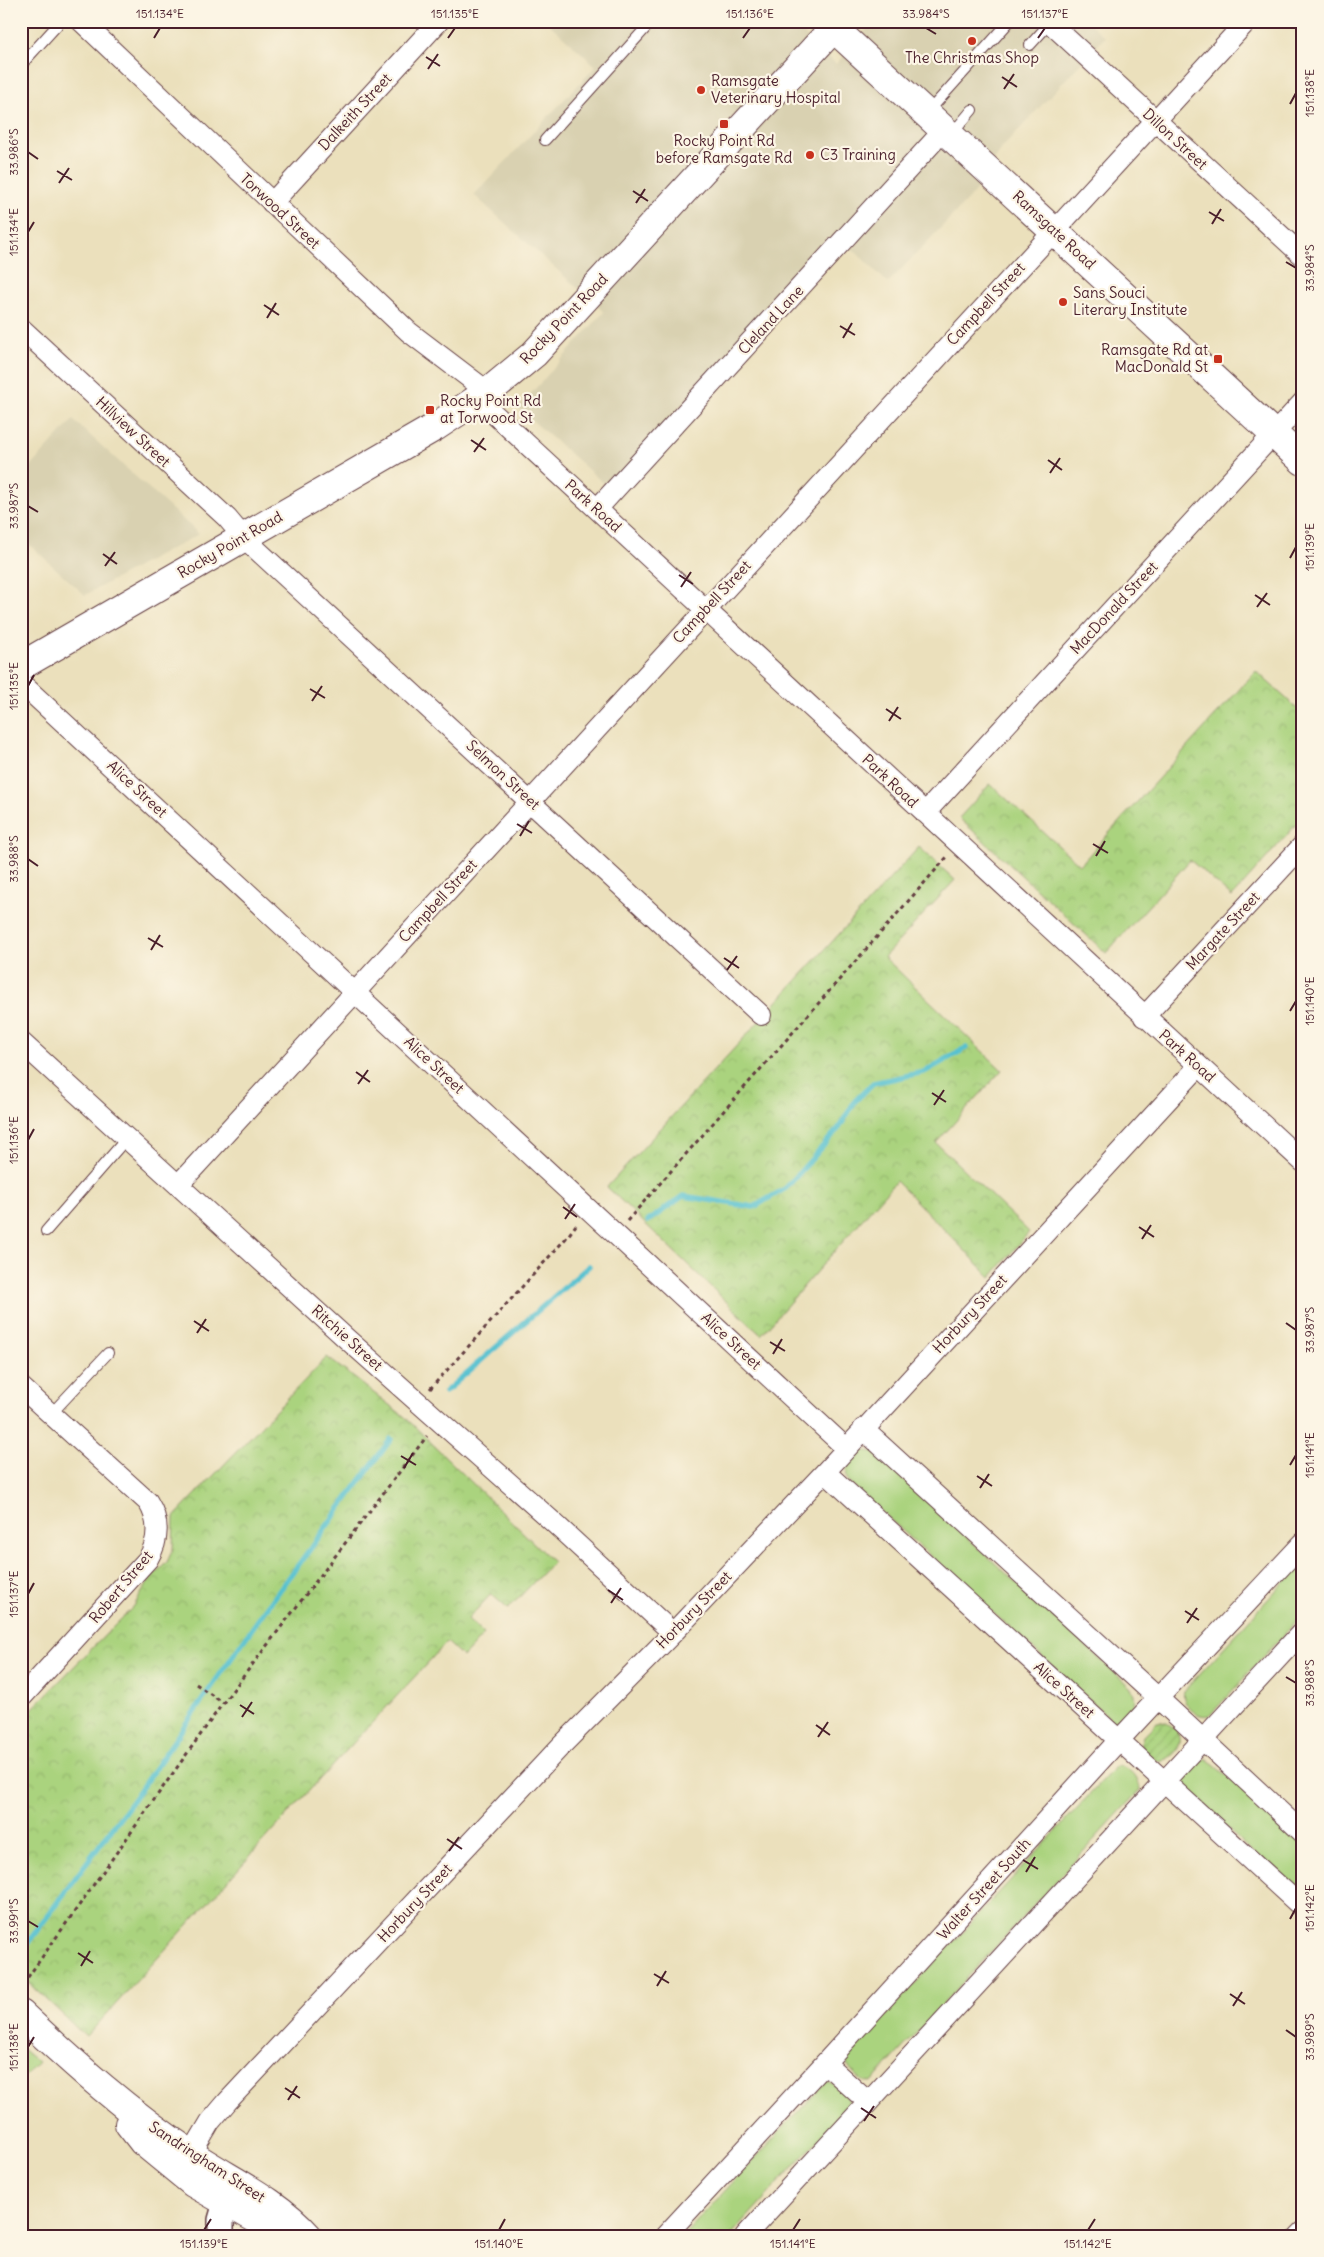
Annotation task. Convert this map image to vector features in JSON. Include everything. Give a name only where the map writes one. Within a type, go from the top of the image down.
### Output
[{"type":"main road","name":"Ramsgate Road","points":[[833,24],[1303,461]]},
{"type":"main road","name":"Rocky Point Road","points":[[21,666],[435,426],[483,396],[534,354],[833,24]]},
{"type":"main road","name":"Sandringham Street","points":[[21,2014],[104,2090],[190,2154],[231,2193],[286,2236]]},
{"type":"main road","name":"Sandringham Street","points":[[104,2090],[143,2142],[193,2183],[278,2208],[308,2236]]},
{"type":"street","name":"Torwood Street","points":[[80,21],[408,332],[483,396]]},
{"type":"street","name":"Dalkeith Street","points":[[272,203],[438,21]]},
{"type":"street","name":"Campbell Street","points":[[179,1184],[354,991],[531,801],[1246,21]]},
{"type":"street","name":"Dillon Street","points":[[1049,22],[1303,256]]},
{"type":"street","name":"Cleland Lane","points":[[597,509],[941,126]]},
{"type":"street","name":"Hillview Street","points":[[21,328],[227,518],[243,537]]},
{"type":"street","name":"Park Road","points":[[483,396],[597,509],[705,610],[1303,1162]]},
{"type":"street","name":"MacDonald Street","points":[[925,813],[1303,402]]},
{"type":"street","name":"Selmon Street","points":[[243,537],[761,1015]]},
{"type":"street","name":"Alice Street","points":[[21,683],[846,1448]]},
{"type":"street","name":"Margate Street","points":[[1144,1017],[1303,845]]},
{"type":"street","name":"Ritchie Street","points":[[21,1042],[673,1633]]},
{"type":"street","name":"Horbury Street","points":[[190,2154],[210,2122],[227,2102],[560,1747],[673,1633],[825,1472],[1199,1066]]},
{"type":"street","name":"Robert Street","points":[[21,1387],[148,1502],[155,1516],[157,1532],[156,1542],[148,1559],[22,1696]]},
{"type":"street","points":[[863,1429],[1303,1833]]},
{"type":"street","name":"Alice Street","points":[[825,1472],[1303,1908]]},
{"type":"street","name":"Walter Street South","points":[[665,2236],[1119,1740],[1303,1543]]},
{"type":"street","points":[[745,2236],[1303,1631]]},
{"type":"street","points":[[825,2063],[868,2102]]},
{"type":"street","points":[[221,2236],[222,2220],[231,2193]]},
{"type":"street","points":[[1299,2236],[1303,2232]]},
{"type":"lane","points":[[21,64],[61,21]]},
{"type":"lane","points":[[545,140],[652,21]]},
{"type":"lane","points":[[941,126],[1010,21]]},
{"type":"lane","points":[[1030,45],[1049,22]]},
{"type":"lane","points":[[941,126],[972,110]]},
{"type":"lane","points":[[46,1231],[127,1138]]},
{"type":"lane","points":[[51,1414],[108,1353]]},
{"type":"path","points":[[616,1233],[958,844]]},
{"type":"path","points":[[23,1984],[224,1703],[434,1426],[430,1390],[576,1225]]},
{"type":"path","points":[[196,1684],[224,1703]]},
{"type":"shaded area","points":[[546,21],[790,21],[836,64],[874,21],[1087,21],[1105,37],[1002,148],[974,193],[888,283],[837,234],[608,487],[518,408],[604,312],[474,195],[596,66]]},
{"type":"shaded area","points":[[73,420],[199,534],[85,595],[21,537],[21,477]]},
{"type":"green space","points":[[1256,671],[1303,714],[1303,817],[1232,897],[1190,860],[1106,953],[959,818],[990,784],[1080,865]]},
{"type":"green space","points":[[919,847],[955,880],[884,957],[1002,1070],[936,1143],[1029,1232],[991,1277],[896,1181],[761,1335],[607,1187]]},
{"type":"green space","points":[[327,1357],[405,1417],[553,1562],[508,1609],[491,1594],[468,1619],[484,1634],[463,1657],[447,1642],[86,2037],[21,1975],[21,1720],[134,1606],[148,1582],[167,1562],[173,1549],[174,1517]]},
{"type":"green space","points":[[862,1450],[874,1452],[1130,1687],[1135,1698],[1129,1713],[1113,1721],[851,1484],[846,1477],[848,1462]]},
{"type":"green space","points":[[1303,1561],[1303,1614],[1211,1714],[1206,1716],[1196,1713],[1185,1701],[1184,1691]]},
{"type":"green space","points":[[1157,1722],[1169,1724],[1180,1736],[1180,1743],[1176,1751],[1163,1760],[1155,1760],[1147,1755],[1140,1745],[1143,1736]]},
{"type":"green space","points":[[1203,1760],[1208,1760],[1215,1765],[1303,1844],[1303,1899],[1183,1788],[1189,1771]]},
{"type":"green space","points":[[1116,1766],[1120,1766],[1132,1773],[1138,1781],[1140,1790],[874,2079],[869,2082],[866,2081],[853,2072],[846,2062],[848,2056]]},
{"type":"green space","points":[[21,2048],[38,2062],[21,2081]]},
{"type":"green space","points":[[827,2081],[842,2090],[850,2105],[730,2236],[683,2236]]},
{"type":"waterway","points":[[648,1221],[683,1196],[754,1207],[786,1188],[839,1128],[855,1101],[873,1083],[924,1072],[966,1048]]},
{"type":"waterway","points":[[445,1392],[589,1266]]},
{"type":"waterway","points":[[21,1952],[133,1800],[260,1617],[391,1439]]},
{"type":"place","name":"The Christmas Shop","points":[[972,41]]},
{"type":"place","name":"Ramsgate Veterinary Hospital","points":[[701,90]]},
{"type":"place","name":"Rocky Point Rd before Ramsgate Rd","points":[[724,124]]},
{"type":"place","name":"C3 Training","points":[[810,155]]},
{"type":"place","name":"Sans Souci Literary Institute","points":[[1063,302]]},
{"type":"place","name":"Ramsgate Rd at MacDonald St","points":[[1218,359]]},
{"type":"place","name":"Rocky Point Rd at Torwood St","points":[[430,410]]}]
